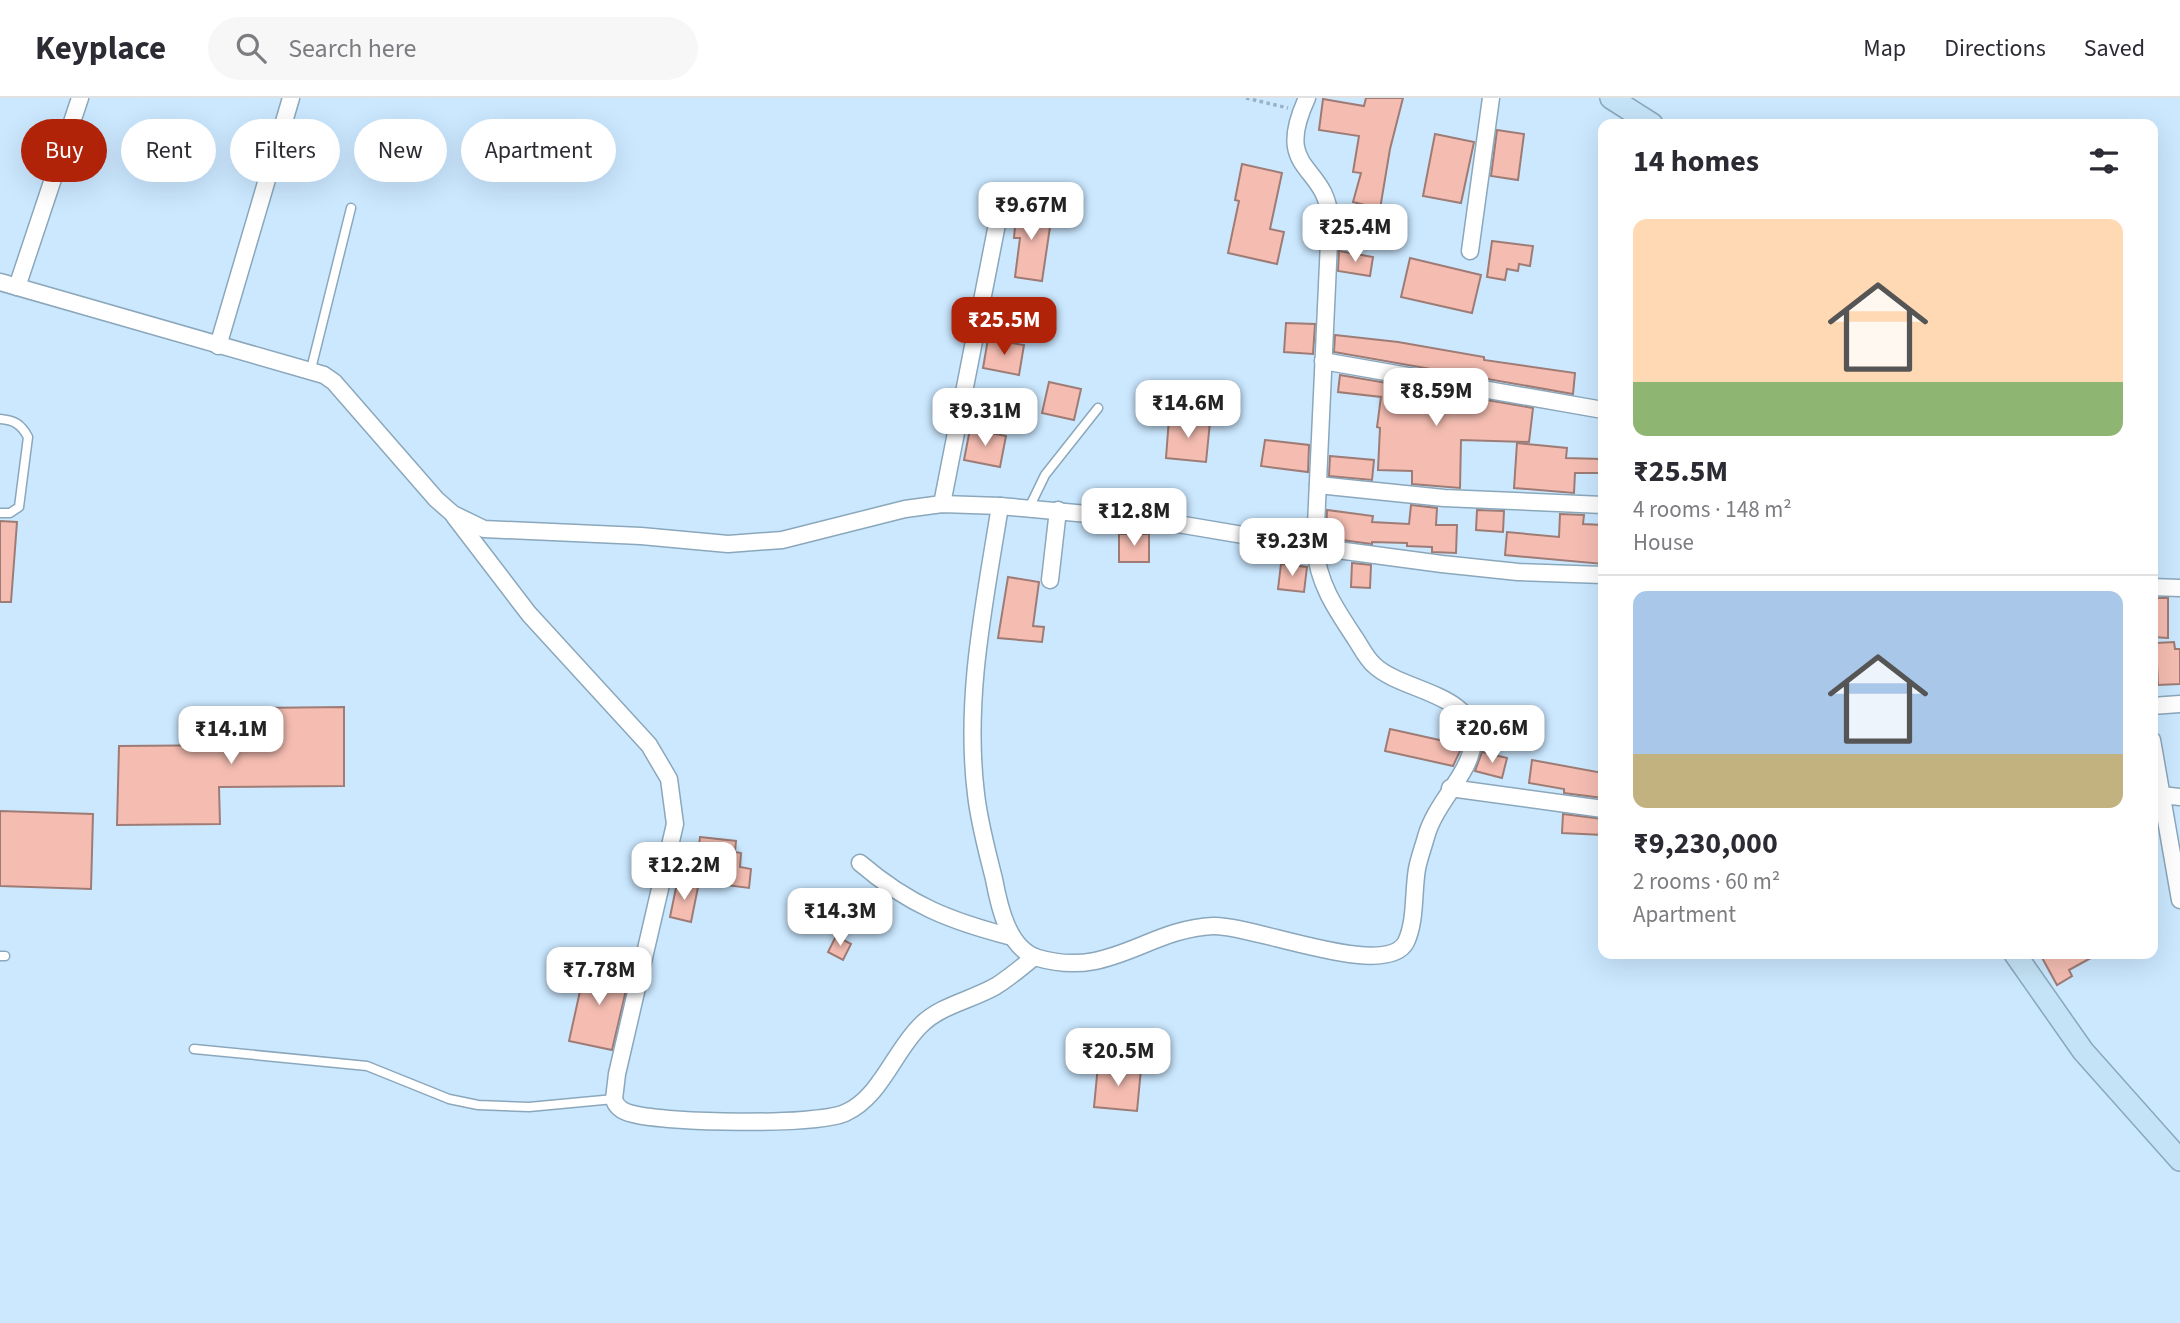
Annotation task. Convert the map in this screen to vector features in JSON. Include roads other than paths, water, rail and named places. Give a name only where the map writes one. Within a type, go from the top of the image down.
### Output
[{"type":"street","points":[[17,287],[80,98]]},
{"type":"street","points":[[218,346],[291,98]]},
{"type":"street","points":[[1470,251],[1492,98]]},
{"type":"street","points":[[1611,98],[1645,119]]},
{"type":"street","points":[[860,863],[888,887],[922,908],[949,920],[1012,937],[1034,957],[1071,964],[1101,962],[1184,930],[1214,926],[1371,957],[1394,955],[1405,944],[1417,867],[1429,825],[1450,788],[1469,763],[1474,739],[1471,722],[1457,706],[1397,682],[1373,664],[1323,587],[1317,570],[1315,547],[1329,203],[1324,190],[1297,160],[1295,139],[1305,104]]},
{"type":"street","points":[[942,504],[999,214]]},
{"type":"street","points":[[0,282],[218,346],[311,369],[334,382],[436,499],[453,514],[529,614],[649,745],[669,779],[675,824],[617,1074],[614,1099],[622,1110],[634,1114],[699,1120],[805,1119],[845,1113],[873,1090],[920,1026],[934,1014],[995,986],[1034,957]]},
{"type":"street","points":[[1323,361],[1598,409]]},
{"type":"street","points":[[1318,485],[1444,498],[1598,505]]},
{"type":"street","points":[[453,514],[484,529],[509,532],[641,536],[729,544],[782,540],[894,512],[942,504],[1000,506],[1154,520],[1315,547],[1518,572],[1598,575]]},
{"type":"street","points":[[1000,506],[975,675],[973,736],[976,794],[997,896],[1012,937]]},
{"type":"street","points":[[1050,580],[1058,510]]},
{"type":"street","points":[[2158,587],[2180,588]]},
{"type":"street","points":[[2158,706],[2180,705]]},
{"type":"street","points":[[2158,777],[2180,900]]},
{"type":"street","points":[[1450,788],[1598,808]]},
{"type":"street","points":[[2161,795],[2180,797]]},
{"type":"street","points":[[2019,959],[2083,1051],[2180,1160]]},
{"type":"lane","points":[[311,369],[351,208]]},
{"type":"lane","points":[[1029,508],[1045,475],[1098,408]]},
{"type":"lane","points":[[0,419],[12,420],[23,427],[28,437],[19,507],[10,513],[0,513]]},
{"type":"lane","points":[[194,1049],[367,1066],[449,1098],[478,1105],[529,1107],[614,1099]]}]
